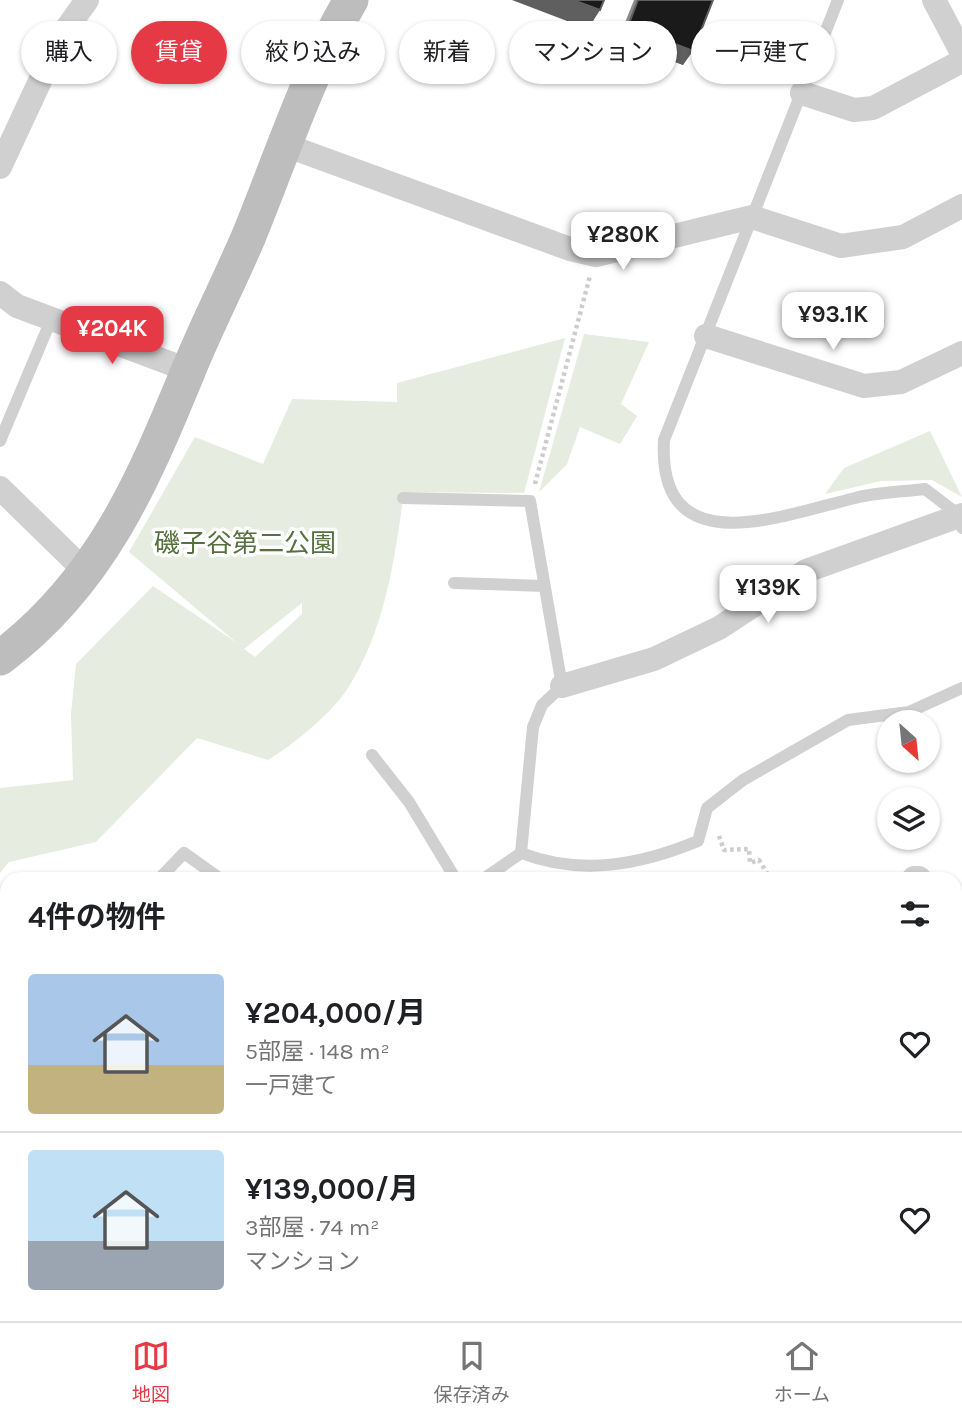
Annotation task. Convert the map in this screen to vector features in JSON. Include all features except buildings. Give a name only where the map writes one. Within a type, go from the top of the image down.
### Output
[{"type":"street","points":[[0,167],[60,38],[87,0]]},
{"type":"street","points":[[0,657],[61,601],[86,572],[124,517],[152,459],[188,370],[247,239],[326,47],[351,0]]},
{"type":"street","points":[[934,0],[962,53]]},
{"type":"street","points":[[802,93],[854,110],[873,108],[962,61]]},
{"type":"street","points":[[285,145],[570,249],[596,255],[752,217],[841,246],[903,237],[962,206]]},
{"type":"street","points":[[0,293],[17,306],[51,320],[188,370]]},
{"type":"street","points":[[706,336],[864,386],[901,382],[962,353]]},
{"type":"street","points":[[0,488],[86,572]]},
{"type":"street","points":[[562,686],[654,659],[719,628],[806,571],[961,520]]},
{"type":"lane","points":[[838,0],[664,440],[663,465],[669,489],[684,510],[716,524],[750,522],[859,496],[925,489],[961,520]]},
{"type":"lane","points":[[0,442],[51,320]]},
{"type":"lane","points":[[403,498],[530,501],[562,686],[542,705],[533,727],[520,853],[493,872]]},
{"type":"lane","points":[[453,583],[544,586]]},
{"type":"lane","points":[[618,872],[698,841],[707,808],[743,780],[848,720],[909,712],[962,688]]},
{"type":"lane","points":[[372,755],[409,802],[452,872]]},
{"type":"lane","points":[[166,872],[184,853],[211,872]]},
{"type":"lane","points":[[520,853],[547,863],[609,872]]},
{"type":"path","points":[[536,484],[596,255]]},
{"type":"path","points":[[717,832],[724,850],[749,849],[750,863],[759,860],[766,872]]},
{"type":"green space","points":[[584,334],[649,342],[621,404],[637,416],[620,444],[580,427],[567,464],[539,492]]},
{"type":"green space","name":"磯子谷第二公園","points":[[565,338],[524,493],[404,492],[397,542],[380,618],[361,666],[341,698],[322,718],[268,760],[197,738],[96,842],[9,862],[0,872],[0,788],[73,780],[71,714],[76,664],[153,586],[237,643],[129,552],[195,437],[263,464],[292,399],[397,402],[397,383]],"holes":[[[302,603],[302,614],[255,657],[244,649]]]},
{"type":"green space","points":[[930,431],[962,497],[932,480],[881,481],[825,494],[844,468]]}]
